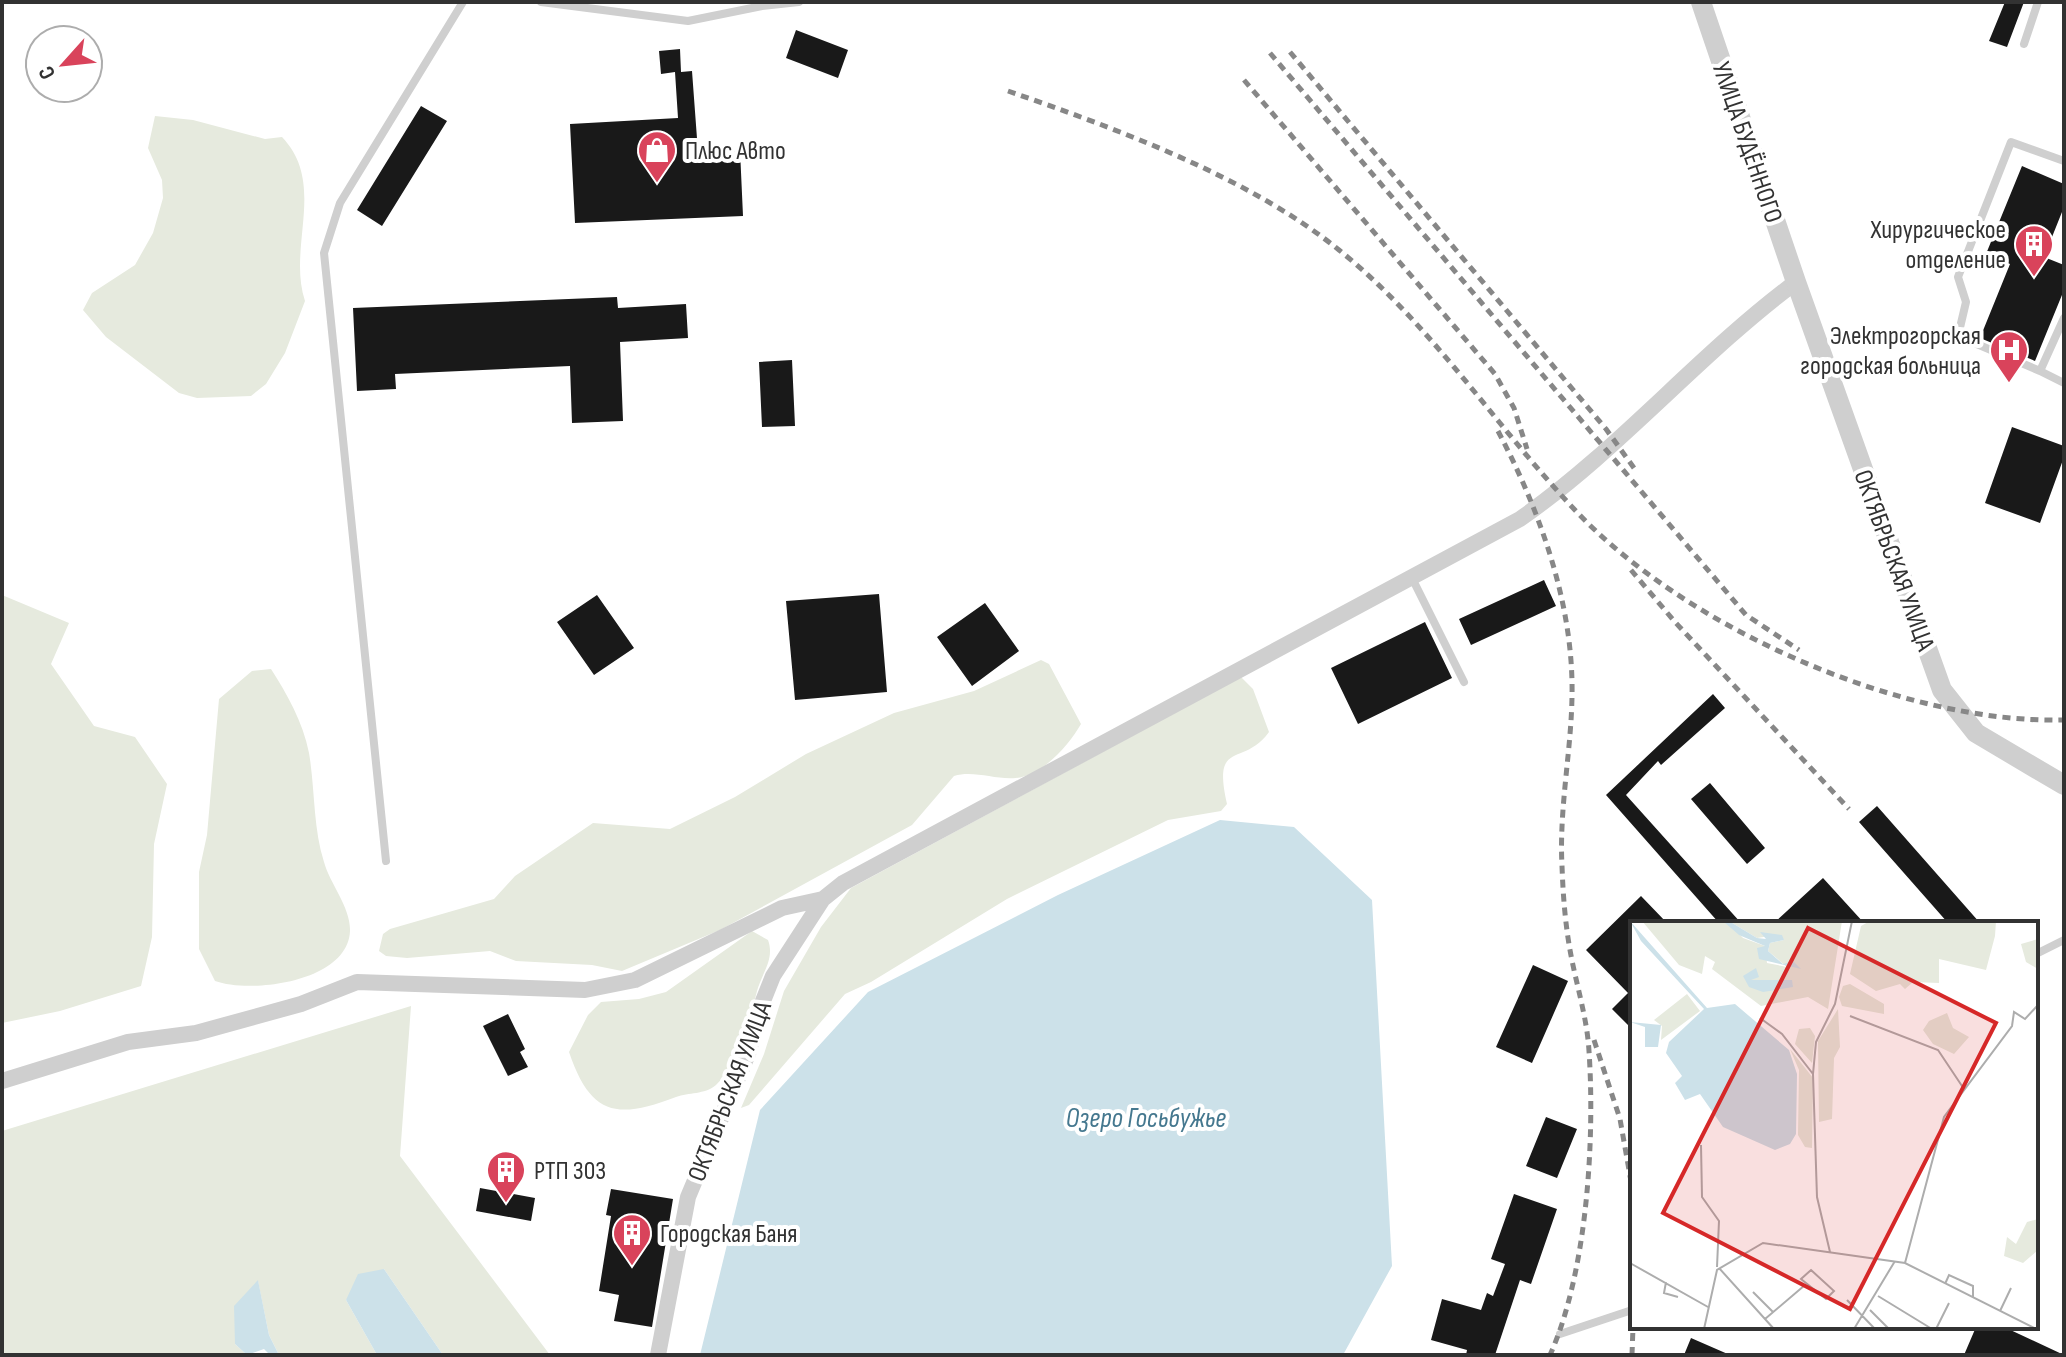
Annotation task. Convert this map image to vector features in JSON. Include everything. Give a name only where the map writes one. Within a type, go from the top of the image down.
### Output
[{"type":"street","name":"УЛИЦА БУДЁННОГО","points":[[1701,2],[1796,282]]},
{"type":"street","points":[[2,1081],[128,1042],[196,1033],[286,1008],[325,997],[357,982],[585,990],[635,980],[782,908],[823,899],[857,876],[1520,519],[1566,487],[1751,316],[1796,282]]},
{"type":"street","name":"ОКТЯБРЬСКАЯ УЛИЦА","points":[[1796,282],[1942,690],[1976,733],[2064,785]]},
{"type":"street","name":"ОКТЯБРЬСКАЯ УЛИЦА","points":[[658,1355],[688,1197],[748,1054],[773,976],[823,899]]},
{"type":"lane","points":[[386,861],[324,253],[340,203],[463,2]]},
{"type":"lane","points":[[541,2],[688,21],[799,2]]},
{"type":"lane","points":[[2024,44],[2038,2]]},
{"type":"lane","points":[[2064,161],[2011,142],[1958,277],[1966,302],[1958,336],[2064,383]]},
{"type":"lane","points":[[2040,371],[2062,330],[2064,318]]},
{"type":"lane","points":[[1412,578],[1464,682]]},
{"type":"lane","points":[[2038,953],[2064,940]]},
{"type":"lane","points":[[1560,1334],[1630,1311]]},
{"type":"shaded area","points":[[155,116],[193,120],[265,139],[282,137],[295,155],[302,175],[304,216],[300,259],[305,301],[285,353],[266,384],[251,396],[197,398],[179,393],[106,337],[83,310],[92,293],[135,265],[153,233],[163,198],[162,180],[148,148]]},
{"type":"shaded area","points":[[2,595],[69,623],[51,664],[94,726],[135,737],[167,784],[154,844],[152,937],[141,986],[60,1011],[2,1023]]},
{"type":"shaded area","points":[[1041,660],[1049,664],[1081,724],[1045,766],[1016,778],[969,774],[954,776],[912,825],[720,930],[622,971],[592,965],[516,961],[490,951],[407,958],[386,956],[379,951],[383,934],[390,929],[494,899],[515,876],[593,823],[670,829],[735,797],[806,754],[894,713],[974,691]]},
{"type":"shaded area","points":[[271,669],[303,730],[311,766],[320,849],[344,905],[350,931],[345,948],[333,962],[316,973],[273,984],[231,985],[215,981],[199,949],[199,872],[207,835],[219,699],[252,671]]},
{"type":"shaded area","points":[[1241,677],[1253,689],[1269,732],[1259,743],[1227,762],[1223,783],[1227,804],[1221,811],[1168,820],[1007,899],[871,982],[845,994],[749,1105],[741,1108],[764,1054],[784,991],[821,927],[851,888]]},
{"type":"shaded area","points":[[752,931],[768,940],[769,960],[738,1053],[716,1085],[638,1108],[622,1110],[597,1101],[587,1090],[569,1052],[588,1015],[601,1002],[639,999],[666,992]]},
{"type":"shaded area","points":[[411,1006],[400,1156],[550,1355],[443,1355],[384,1269],[346,1300],[377,1355],[279,1355],[269,1335],[258,1281],[235,1344],[247,1355],[2,1355],[2,1131]]},
{"type":"water","name":"Озеро Госьбужье","points":[[1220,820],[1294,827],[1372,900],[1392,1266],[1343,1355],[700,1355],[760,1110],[868,992],[1058,895]]},
{"type":"water","points":[[384,1269],[443,1355],[377,1355],[346,1300],[358,1274]]},
{"type":"water","points":[[258,1280],[269,1335],[279,1355],[270,1355],[264,1349],[247,1355],[235,1344],[234,1306]]},
{"type":"building","points":[[2005,2],[2024,2],[2007,47],[1989,41]]},
{"type":"building","points":[[796,30],[848,50],[838,78],[786,58]]},
{"type":"building","name":"Плюс Авто","points":[[680,49],[681,72],[692,71],[698,152],[740,150],[743,216],[575,223],[570,124],[678,118],[675,72],[661,74],[659,51]]},
{"type":"building","points":[[421,106],[447,121],[382,226],[357,210]]},
{"type":"building","name":"Хирургическое отделение","points":[[2022,166],[2064,184],[2064,207],[2044,257],[2064,265],[2064,290],[2035,361],[1980,338],[2010,264],[1986,254]]},
{"type":"building","points":[[617,297],[618,308],[686,304],[688,338],[620,342],[623,421],[572,423],[570,366],[395,374],[396,389],[357,391],[353,308]]},
{"type":"building","points":[[792,360],[795,426],[762,427],[759,362]]},
{"type":"building","points":[[2012,427],[2064,446],[2064,457],[2040,523],[1985,503]]},
{"type":"building","points":[[1544,580],[1556,606],[1471,645],[1459,619]]},
{"type":"building","points":[[879,594],[887,692],[795,700],[786,601]]},
{"type":"building","points":[[597,595],[634,648],[594,675],[557,622]]},
{"type":"building","points":[[985,603],[1019,651],[972,686],[937,637]]},
{"type":"building","points":[[1425,622],[1452,678],[1358,724],[1331,668]]},
{"type":"building","points":[[1713,694],[1725,708],[1661,765],[1658,761],[1626,795],[1739,921],[1717,921],[1606,795]]},
{"type":"building","points":[[1710,783],[1765,848],[1747,864],[1691,799]]},
{"type":"building","points":[[1877,806],[1978,921],[1946,921],[1859,822]]},
{"type":"building","points":[[1823,878],[1862,921],[1776,921]]},
{"type":"building","points":[[1641,896],[1665,921],[1630,921],[1630,1027],[1612,1009],[1628,993],[1586,950]]},
{"type":"building","points":[[1533,965],[1568,981],[1532,1063],[1496,1047]]},
{"type":"building","points":[[508,1014],[525,1049],[520,1052],[528,1067],[508,1076],[483,1026]]},
{"type":"building","points":[[1546,1117],[1577,1129],[1557,1178],[1526,1166]]},
{"type":"building","name":"РТП 303","points":[[480,1188],[535,1198],[531,1221],[476,1211]]},
{"type":"building","name":"Городская Баня","points":[[611,1189],[673,1199],[652,1327],[614,1321],[619,1295],[599,1291],[611,1216],[606,1215]]},
{"type":"building","points":[[1514,1194],[1557,1209],[1531,1284],[1520,1280],[1495,1355],[1466,1355],[1467,1350],[1431,1340],[1442,1299],[1481,1310],[1487,1293],[1493,1296],[1505,1264],[1491,1259]]},
{"type":"building","points":[[1975,1329],[2008,1329],[2064,1355],[1964,1355]]},
{"type":"building","points":[[1691,1338],[1730,1355],[1684,1355]]},
{"type":"railway","points":[[1290,52],[1606,429],[1634,468]]},
{"type":"railway","points":[[1270,53],[1746,615],[1799,650]]},
{"type":"railway","points":[[1244,80],[1495,374],[1514,408],[1527,449]]},
{"type":"railway","points":[[1008,91],[1181,157],[1265,200],[1339,250],[1403,309],[1574,509],[1620,552],[1674,592],[1734,629],[1799,660],[1866,686],[1934,705],[2001,717],[2064,720]]},
{"type":"railway","points":[[1498,431],[1528,493],[1552,560],[1561,594],[1571,662],[1572,697],[1562,823],[1562,876],[1568,940],[1588,1038],[1591,1125],[1580,1246],[1563,1322],[1550,1355]]},
{"type":"railway","points":[[1631,570],[1675,622],[1849,809]]},
{"type":"railway","points":[[1594,1040],[1620,1119],[1630,1176]]},
{"type":"railway","points":[[1632,1355],[1633,1329]]},
{"type":"place","name":"Плюс Авто","points":[[657,184]]},
{"type":"place","name":"Хирургическое отделение","points":[[2034,278]]},
{"type":"place","name":"Электрогорская городская больница","points":[[2009,384]]},
{"type":"place","name":"РТП 303","points":[[506,1204]]},
{"type":"place","name":"Городская Баня","points":[[632,1267]]}]
